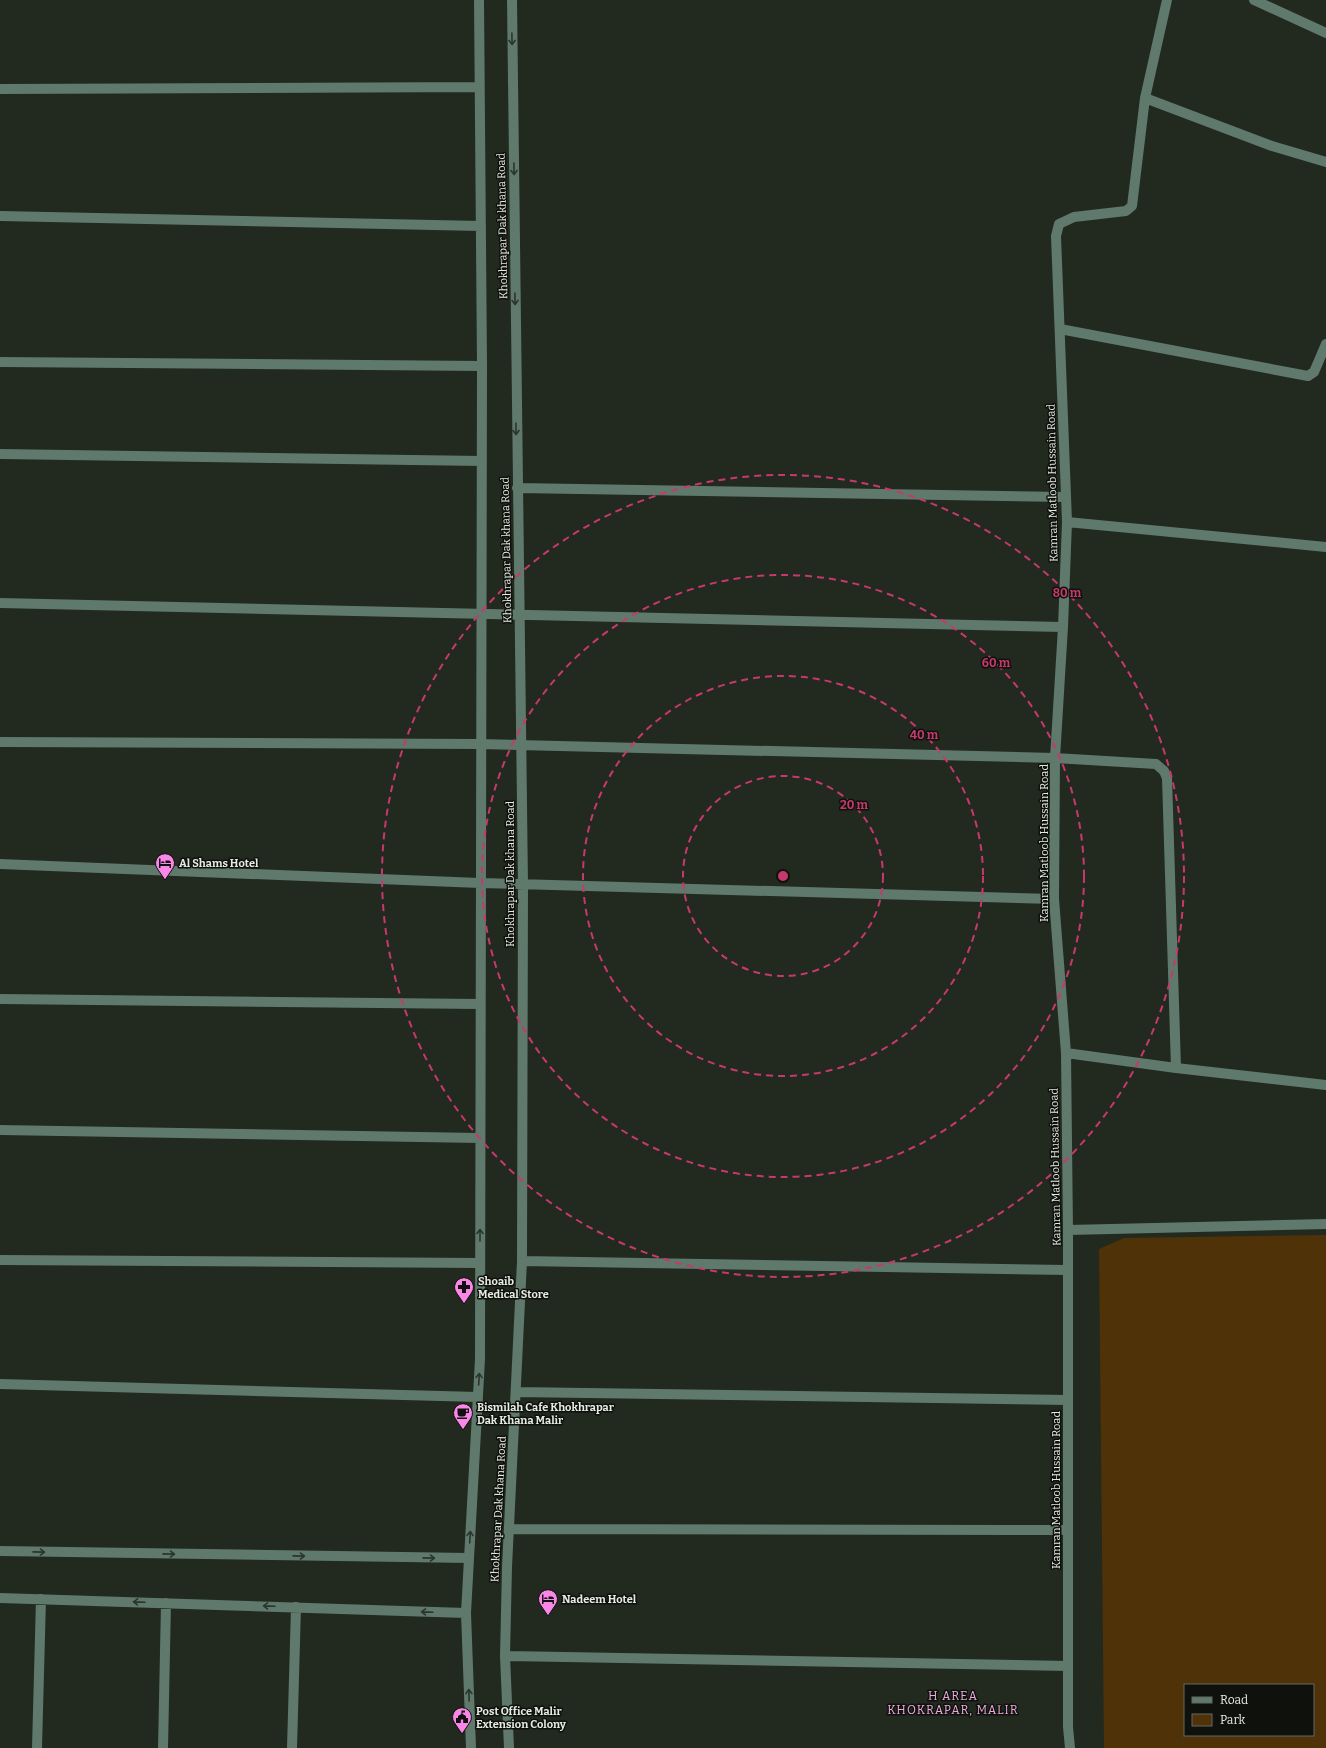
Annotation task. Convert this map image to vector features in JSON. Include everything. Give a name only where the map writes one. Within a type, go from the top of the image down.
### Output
[{"type":"street","name":"Khokhrapar Dak khana Road","points":[[471,1748],[466,1613],[478,1397],[480,1263],[482,366],[479,0]]},
{"type":"street","name":"Khokhrapar Dak khana Road","points":[[509,1748],[505,1656],[509,1529],[522,1260],[521,745],[512,0]]},
{"type":"street","name":"Kamran Matloob Hussain Road","points":[[1070,1748],[1068,1727],[1068,1230],[1066,1053],[1054,899],[1055,758],[1064,627],[1067,522],[1056,236],[1059,224],[1074,216],[1126,211],[1132,206],[1145,98],[1167,0]]},
{"type":"street","points":[[1254,0],[1326,33]]},
{"type":"street","points":[[0,89],[479,87]]},
{"type":"street","points":[[1145,98],[1272,146],[1326,162]]},
{"type":"street","points":[[0,216],[481,226]]},
{"type":"street","points":[[1060,330],[1308,376],[1314,372],[1326,344]]},
{"type":"street","points":[[0,362],[482,366]]},
{"type":"street","points":[[0,454],[482,461]]},
{"type":"street","points":[[517,488],[1066,497]]},
{"type":"street","points":[[1067,522],[1326,547]]},
{"type":"street","points":[[0,603],[1064,627]]},
{"type":"street","points":[[0,742],[481,744],[1055,758],[1156,764],[1164,771],[1167,778],[1176,1068]]},
{"type":"street","points":[[0,864],[522,885],[1054,899]]},
{"type":"street","points":[[0,999],[480,1004]]},
{"type":"street","points":[[1066,1053],[1176,1068],[1326,1085]]},
{"type":"street","points":[[0,1130],[480,1138]]},
{"type":"street","points":[[1068,1230],[1326,1224]]},
{"type":"street","points":[[0,1260],[480,1263]]},
{"type":"street","points":[[522,1260],[1068,1270]]},
{"type":"street","points":[[0,1384],[478,1397]]},
{"type":"street","points":[[516,1392],[1068,1400]]},
{"type":"street","points":[[509,1529],[1068,1530]]},
{"type":"street","points":[[0,1551],[469,1558]]},
{"type":"street","points":[[0,1598],[466,1613]]},
{"type":"street","points":[[37,1748],[41,1599]]},
{"type":"street","points":[[163,1748],[166,1603]]},
{"type":"street","points":[[292,1748],[296,1607]]},
{"type":"street","points":[[505,1656],[1068,1666]]},
{"type":"green space","points":[[1326,1235],[1326,1748],[1104,1748],[1099,1249],[1124,1238]]},
{"type":"place","name":"Al Shams Hotel","points":[[165,880]]},
{"type":"place","name":"Shoaib Medical Store","points":[[464,1304]]},
{"type":"place","name":"Bismilah Cafe Khokhrapar Dak Khana Malir","points":[[463,1430]]},
{"type":"place","name":"Nadeem Hotel","points":[[548,1616]]},
{"type":"place","name":"Post Office Malir Extension Colony","points":[[462,1734]]},
{"type":"district","name":"H AREA KHOKRAPAR, MALIR","points":[[953,1703]]}]
